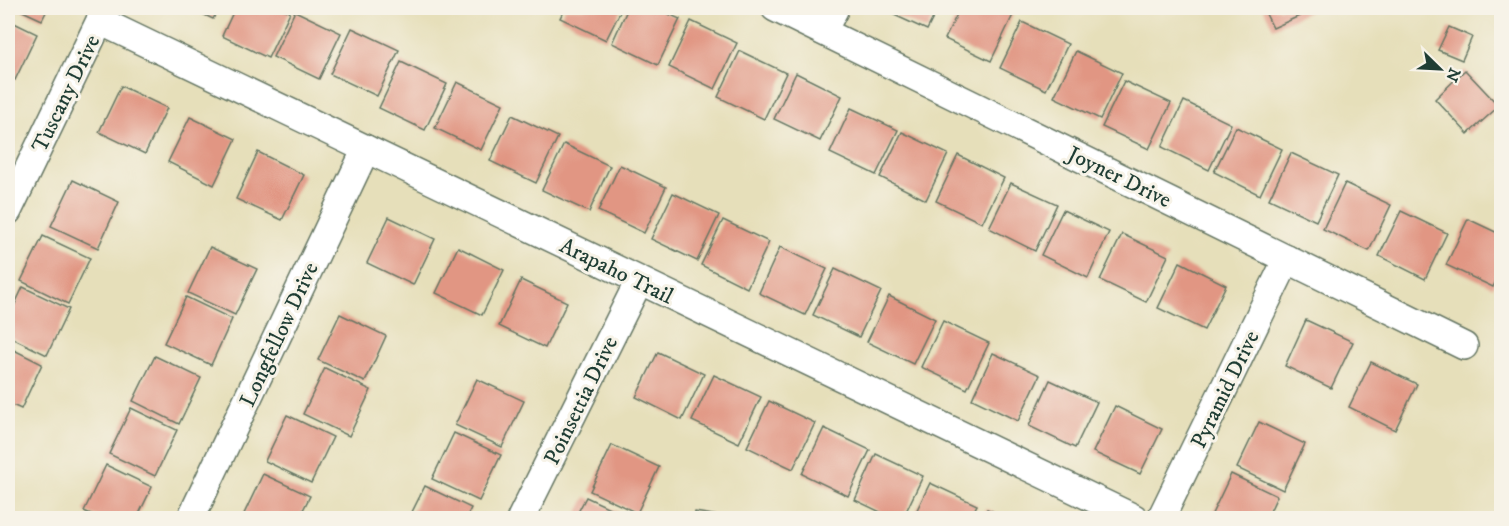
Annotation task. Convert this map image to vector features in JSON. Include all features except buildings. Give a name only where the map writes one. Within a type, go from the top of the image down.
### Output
[{"type":"street","name":"Joyner Drive","points":[[775,8],[829,19],[1287,259],[1464,346]]},
{"type":"street","name":"Arapaho Trail","points":[[103,14],[366,149],[1134,519]]},
{"type":"street","name":"Tuscany Drive","points":[[8,211],[103,14]]},
{"type":"street","name":"Longfellow Drive","points":[[191,519],[366,149]]},
{"type":"street","name":"Pyramid Drive","points":[[1161,519],[1287,259]]},
{"type":"street","name":"Poinsettia Drive","points":[[521,519],[639,281]]}]
